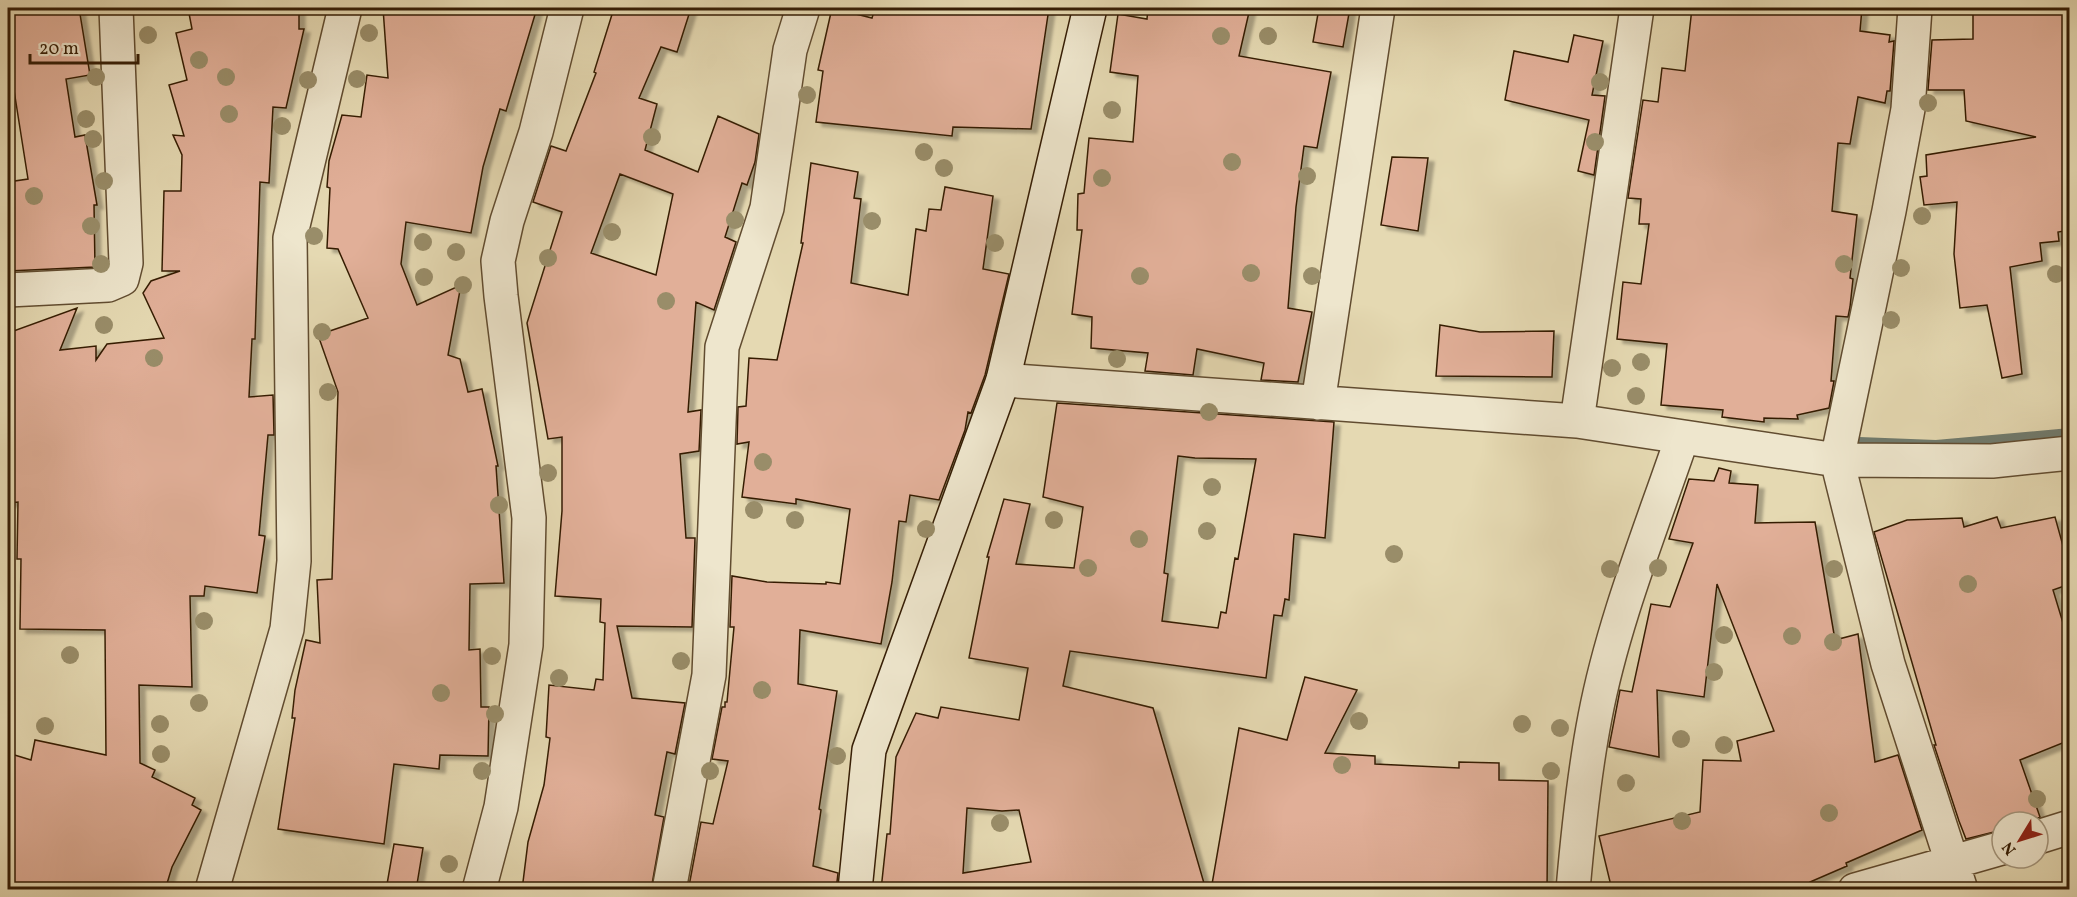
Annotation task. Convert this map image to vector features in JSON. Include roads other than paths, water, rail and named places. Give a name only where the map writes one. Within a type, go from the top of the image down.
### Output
[{"type":"street","points":[[8,290],[108,285],[122,279],[126,263],[116,8]]},
{"type":"street","points":[[212,890],[287,629],[294,561],[290,238],[345,8]]},
{"type":"street","points":[[479,890],[501,807],[526,645],[529,518],[498,261],[507,221],[536,132],[567,8]]},
{"type":"street","points":[[669,890],[709,675],[722,346],[767,208],[790,50],[803,8]]},
{"type":"street","points":[[855,890],[869,750],[1003,380],[1090,8]]},
{"type":"street","points":[[1318,403],[1378,8]]},
{"type":"street","points":[[1576,421],[1637,8]]},
{"type":"street","points":[[1915,8],[1908,109],[1837,460],[1888,664],[1958,876]]},
{"type":"street","points":[[1003,380],[1576,421],[1837,460],[1992,462],[2070,453]]},
{"type":"street","points":[[1573,890],[1580,814],[1595,716],[1618,627],[1682,438]]},
{"type":"street","points":[[2050,833],[2070,827]]},
{"type":"street","points":[[1855,890],[1958,876],[1990,856]]},
{"type":"waterway","points":[[1859,442],[1936,445],[2070,433]]}]
